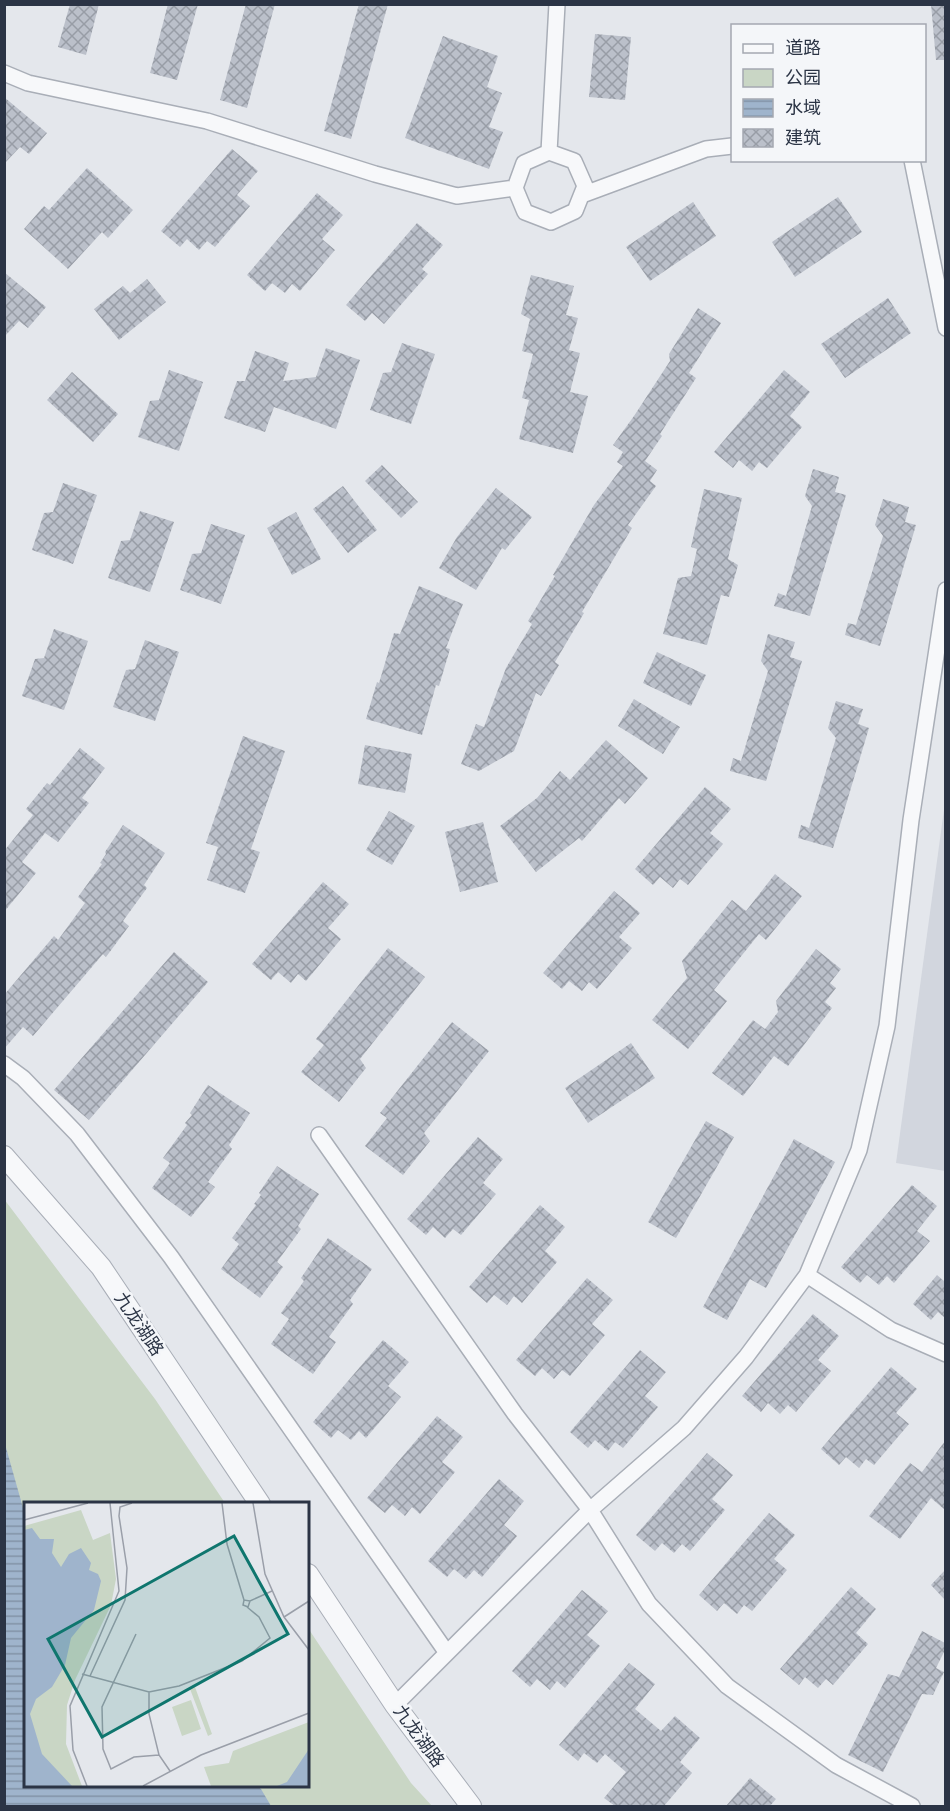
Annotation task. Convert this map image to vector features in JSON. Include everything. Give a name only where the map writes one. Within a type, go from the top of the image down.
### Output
[{"type":"street","points":[[549,152],[557,4]]},
{"type":"street","points":[[4,74],[28,83],[207,121],[375,174],[457,196],[515,188]]},
{"type":"street","points":[[582,195],[706,149],[731,146]]},
{"type":"street","points":[[549,152],[574,161],[585,186],[575,211],[550,222],[525,212],[515,188],[524,163],[549,152]]},
{"type":"street","points":[[912,162],[945,328]]},
{"type":"street","points":[[395,1704],[590,1509],[684,1428],[746,1357],[807,1275],[859,1150],[887,1026],[911,820],[945,590]]},
{"type":"street","points":[[4,1064],[23,1078],[77,1134],[171,1257],[447,1653]]},
{"type":"street","points":[[320,1135],[516,1414],[590,1509],[650,1605],[727,1686],[837,1766],[912,1806]]},
{"type":"street","name":"九龙湖路","points":[[4,1156],[101,1267],[259,1502]]},
{"type":"street","points":[[807,1275],[891,1330],[945,1354]]},
{"type":"street","name":"九龙湖路","points":[[309,1575],[395,1704],[471,1806]]},
{"type":"shaded area","points":[[945,802],[945,1171],[896,1163]]},
{"type":"green space","points":[[4,1199],[155,1399],[224,1502],[24,1502],[24,1787],[309,1787],[309,1630],[411,1783],[432,1806],[5,1806]]},
{"type":"water","points":[[5,1444],[24,1511],[24,1787],[258,1787],[271,1806],[5,1806]]},
{"type":"building","points":[[70,4],[99,4],[86,55],[58,47]]},
{"type":"building","points":[[168,4],[198,4],[177,80],[150,73]]},
{"type":"building","points":[[246,4],[275,4],[247,108],[220,100]]},
{"type":"building","points":[[359,4],[388,4],[351,139],[324,131]]},
{"type":"building","points":[[931,4],[945,4],[945,60],[936,60]]},
{"type":"building","points":[[595,34],[631,37],[625,100],[589,97]]},
{"type":"building","points":[[443,36],[498,56],[487,87],[502,93],[489,127],[503,132],[489,169],[405,138]]},
{"type":"building","points":[[4,97],[47,133],[29,154],[20,147],[4,164]]},
{"type":"building","points":[[232,149],[258,171],[237,195],[250,206],[215,247],[207,241],[199,250],[187,239],[180,247],[161,231]]},
{"type":"building","points":[[87,168],[133,210],[108,238],[102,232],[68,269],[24,229],[44,206],[49,210]]},
{"type":"building","points":[[317,193],[343,215],[322,239],[335,250],[300,291],[292,284],[285,293],[272,283],[265,291],[247,275]]},
{"type":"building","points":[[838,197],[862,232],[795,277],[772,242]]},
{"type":"building","points":[[693,202],[716,236],[650,281],[626,247]]},
{"type":"building","points":[[417,223],[443,245],[422,269],[428,274],[384,324],[372,313],[365,321],[346,305]]},
{"type":"building","points":[[4,272],[46,307],[28,328],[19,321],[4,337]]},
{"type":"building","points":[[531,275],[574,286],[566,315],[578,318],[569,350],[580,353],[570,392],[588,396],[573,453],[519,439],[529,400],[522,398],[533,354],[522,351],[530,319],[521,314]]},
{"type":"building","points":[[147,279],[166,302],[119,340],[94,309],[123,286],[130,293]]},
{"type":"building","points":[[888,298],[911,333],[845,378],[821,344]]},
{"type":"building","points":[[698,308],[721,323],[689,373],[696,378],[645,461],[657,470],[650,481],[656,486],[628,525],[632,528],[555,662],[559,665],[541,696],[536,693],[514,751],[479,771],[461,764],[476,724],[484,727],[506,668],[532,624],[528,621],[555,576],[553,575],[594,505],[623,466],[617,462],[623,452],[613,445],[670,361],[669,354]]},
{"type":"building","points":[[402,343],[435,354],[411,424],[370,410],[383,373],[391,372]]},
{"type":"building","points":[[326,348],[360,360],[336,429],[274,407],[265,432],[224,418],[237,381],[245,381],[255,351],[289,363],[283,381],[316,377]]},
{"type":"building","points":[[169,370],[203,382],[179,451],[138,437],[150,401],[159,400]]},
{"type":"building","points":[[784,370],[810,392],[790,416],[802,427],[767,468],[759,462],[752,471],[739,460],[733,468],[714,452]]},
{"type":"building","points":[[72,372],[118,414],[93,442],[47,400]]},
{"type":"building","points":[[382,465],[418,502],[401,518],[365,481]]},
{"type":"building","points":[[813,469],[839,477],[835,492],[846,495],[810,616],[774,606],[778,593],[786,596],[812,506],[805,496]]},
{"type":"building","points":[[63,483],[97,495],[73,564],[32,550],[44,513],[53,512]]},
{"type":"building","points":[[343,486],[377,530],[348,553],[313,509]]},
{"type":"building","points":[[496,488],[532,517],[505,550],[502,548],[476,590],[439,568],[457,537]]},
{"type":"building","points":[[704,489],[742,498],[728,559],[738,565],[729,597],[721,595],[707,645],[663,634],[678,578],[691,576],[697,549],[691,547]]},
{"type":"building","points":[[883,499],[909,507],[905,522],[916,525],[880,646],[845,635],[848,623],[856,625],[883,536],[875,525]]},
{"type":"building","points":[[140,511],[174,522],[150,592],[108,578],[121,541],[130,540]]},
{"type":"building","points":[[296,512],[321,559],[292,575],[267,528]]},
{"type":"building","points":[[211,524],[245,535],[221,604],[180,590],[192,554],[201,553]]},
{"type":"building","points":[[419,586],[463,604],[446,648],[450,649],[439,686],[436,685],[422,735],[366,719],[394,633],[400,634]]},
{"type":"building","points":[[54,629],[88,641],[64,710],[22,696],[35,659],[44,658]]},
{"type":"building","points":[[768,634],[795,642],[790,657],[802,661],[766,781],[730,771],[733,758],[741,761],[768,671],[761,661]]},
{"type":"building","points":[[145,640],[179,652],[155,721],[113,707],[126,670],[135,669]]},
{"type":"building","points":[[657,652],[706,675],[691,706],[643,683]]},
{"type":"building","points":[[634,699],[680,727],[663,754],[618,726]]},
{"type":"building","points":[[836,701],[863,709],[858,724],[869,728],[833,848],[798,838],[801,825],[809,828],[836,738],[828,728]]},
{"type":"building","points":[[243,736],[285,751],[251,849],[260,852],[245,893],[207,880],[218,847],[206,843]]},
{"type":"building","points":[[606,740],[648,778],[625,804],[619,798],[582,841],[579,838],[536,872],[500,826],[537,798],[560,771],[570,780]]},
{"type":"building","points":[[365,745],[412,754],[405,793],[358,784]]},
{"type":"building","points":[[80,748],[105,768],[82,798],[89,803],[58,842],[45,833],[22,862],[36,873],[4,912],[4,851],[33,815],[26,809],[47,783],[50,785]]},
{"type":"building","points":[[705,787],[731,809],[710,833],[723,844],[688,885],[680,879],[673,888],[660,877],[653,885],[635,869]]},
{"type":"building","points":[[389,811],[415,826],[392,865],[366,850]]},
{"type":"building","points":[[483,822],[498,882],[460,892],[445,832]]},
{"type":"building","points":[[123,825],[165,853],[144,885],[147,888],[123,921],[129,926],[106,957],[103,954],[33,1036],[23,1027],[4,1049],[4,995],[54,936],[58,940],[85,903],[78,897],[102,864],[100,863],[105,852]]},
{"type":"building","points":[[775,874],[802,896],[766,940],[759,934],[714,990],[727,1001],[688,1049],[652,1020],[687,978],[682,961],[732,900],[746,911]]},
{"type":"building","points":[[323,882],[349,904],[328,928],[341,939],[306,981],[298,974],[291,983],[278,972],[271,980],[252,964]]},
{"type":"building","points":[[614,891],[640,913],[619,937],[632,948],[597,989],[589,982],[582,991],[569,981],[562,989],[543,973]]},
{"type":"building","points":[[388,948],[425,977],[360,1059],[366,1068],[339,1102],[301,1072],[324,1045],[316,1039]]},
{"type":"building","points":[[816,949],[841,969],[830,983],[836,988],[825,1002],[832,1008],[788,1066],[774,1056],[743,1096],[712,1073],[753,1020],[765,1029],[778,1012],[776,1001]]},
{"type":"building","points":[[174,952],[208,982],[89,1120],[54,1090]]},
{"type":"building","points":[[452,1022],[489,1051],[424,1133],[430,1141],[403,1175],[365,1146],[387,1118],[380,1113]]},
{"type":"building","points":[[631,1043],[655,1078],[588,1123],[565,1088]]},
{"type":"building","points":[[208,1085],[250,1113],[229,1145],[232,1149],[208,1182],[215,1187],[191,1217],[152,1188],[170,1163],[163,1158],[187,1125],[185,1123],[192,1115],[190,1113]]},
{"type":"building","points":[[706,1121],[734,1137],[676,1238],[648,1222]]},
{"type":"building","points":[[478,1137],[503,1159],[483,1183],[496,1194],[461,1235],[453,1229],[445,1238],[433,1227],[426,1235],[407,1219]]},
{"type":"building","points":[[794,1139],[835,1162],[766,1288],[750,1279],[727,1320],[703,1307]]},
{"type":"building","points":[[277,1166],[319,1194],[298,1226],[301,1229],[277,1262],[283,1267],[260,1298],[221,1269],[239,1244],[232,1238],[256,1205],[254,1204],[261,1195],[259,1193]]},
{"type":"building","points":[[912,1185],[937,1206],[917,1231],[930,1241],[894,1283],[887,1276],[879,1285],[867,1275],[860,1283],[841,1267]]},
{"type":"building","points":[[540,1205],[565,1227],[545,1251],[557,1262],[522,1303],[514,1296],[507,1305],[494,1295],[487,1303],[469,1287]]},
{"type":"building","points":[[328,1238],[372,1269],[350,1300],[353,1304],[329,1337],[336,1342],[313,1374],[271,1344],[289,1319],[281,1313],[304,1281],[301,1278]]},
{"type":"building","points":[[937,1275],[945,1282],[945,1318],[938,1312],[931,1320],[913,1304]]},
{"type":"building","points":[[587,1278],[613,1300],[592,1324],[605,1335],[570,1376],[562,1370],[554,1379],[542,1368],[535,1376],[516,1360]]},
{"type":"building","points":[[813,1314],[839,1336],[818,1360],[831,1371],[796,1412],[788,1405],[780,1414],[768,1403],[761,1412],[742,1396]]},
{"type":"building","points":[[383,1340],[409,1362],[388,1386],[401,1397],[366,1438],[359,1431],[351,1440],[338,1430],[331,1438],[313,1422]]},
{"type":"building","points":[[640,1350],[666,1372],[645,1396],[658,1407],[623,1448],[615,1442],[608,1451],[595,1440],[588,1448],[570,1432]]},
{"type":"building","points":[[891,1367],[917,1389],[896,1413],[909,1424],[874,1465],[866,1459],[859,1468],[846,1457],[839,1465],[821,1449]]},
{"type":"building","points":[[437,1416],[463,1437],[442,1462],[455,1472],[420,1514],[412,1507],[405,1516],[392,1505],[385,1513],[367,1498]]},
{"type":"building","points":[[945,1441],[945,1510],[931,1498],[900,1539],[869,1516],[910,1463],[922,1472]]},
{"type":"building","points":[[707,1453],[733,1475],[712,1499],[725,1510],[690,1551],[682,1544],[674,1553],[662,1543],[655,1551],[636,1535]]},
{"type":"building","points":[[499,1479],[524,1501],[504,1525],[517,1536],[482,1577],[474,1570],[466,1579],[454,1569],[447,1577],[428,1561]]},
{"type":"building","points":[[769,1513],[795,1535],[774,1559],[787,1570],[752,1611],[744,1605],[737,1614],[724,1603],[717,1611],[699,1595]]},
{"type":"building","points":[[945,1570],[945,1600],[931,1585]]},
{"type":"building","points":[[851,1587],[876,1609],[856,1633],[868,1644],[833,1685],[826,1679],[818,1688],[805,1677],[799,1685],[780,1669]]},
{"type":"building","points":[[582,1590],[608,1611],[587,1635],[600,1646],[565,1688],[557,1681],[550,1690],[537,1679],[530,1687],[512,1671]]},
{"type":"building","points":[[922,1631],[945,1643],[945,1650],[936,1668],[944,1672],[933,1695],[922,1694],[883,1772],[848,1755],[888,1674],[899,1677]]},
{"type":"building","points":[[629,1663],[655,1684],[635,1709],[661,1731],[675,1716],[700,1738],[680,1762],[692,1773],[664,1806],[615,1806],[604,1798],[626,1772],[605,1754],[597,1763],[584,1753],[578,1761],[559,1745]]},
{"type":"building","points":[[750,1778],[776,1799],[770,1806],[726,1806]]}]
